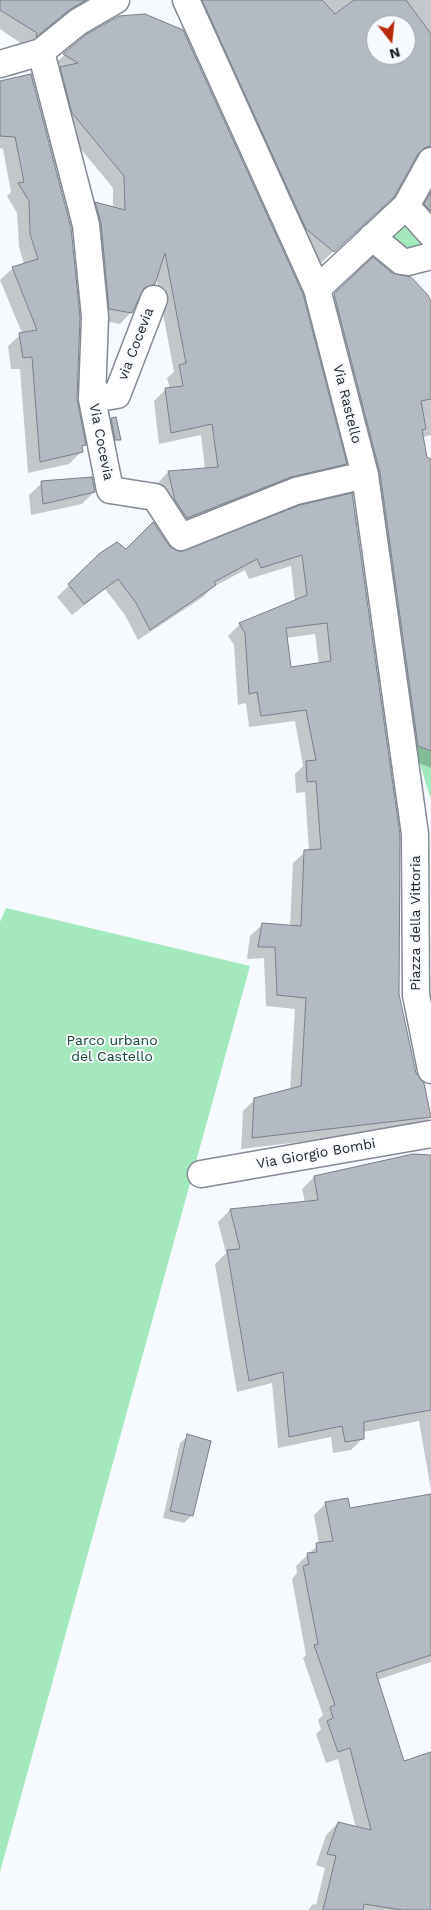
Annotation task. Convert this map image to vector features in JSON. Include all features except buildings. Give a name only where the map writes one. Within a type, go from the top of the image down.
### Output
[{"type":"street","points":[[0,64],[41,52],[78,22],[116,0]]},
{"type":"street","name":"Via Rastello","points":[[186,0],[317,289],[365,475],[422,838]]},
{"type":"street","name":"Via Cocevia","points":[[41,52],[86,225],[95,317],[92,400],[110,490],[155,497],[181,538],[296,491],[365,475]]},
{"type":"street","points":[[317,289],[406,206],[431,161]]},
{"type":"street","points":[[406,206],[431,234]]},
{"type":"street","points":[[372,237],[401,261],[408,262],[431,256]]},
{"type":"street","name":"via Cocevia","points":[[92,400],[117,394],[154,299]]},
{"type":"street","name":"Piazza della Vittoria","points":[[422,838],[416,995],[431,1070]]},
{"type":"street","name":"Via Giorgio Bombi","points":[[201,1174],[431,1134]]},
{"type":"green space","points":[[409,223],[425,238],[416,250],[410,251],[391,240],[399,229]]},
{"type":"green space","points":[[414,745],[431,751],[431,800]]},
{"type":"green space","name":"Parco urbano del Castello","points":[[6,908],[250,966],[0,1872],[0,922]]}]
